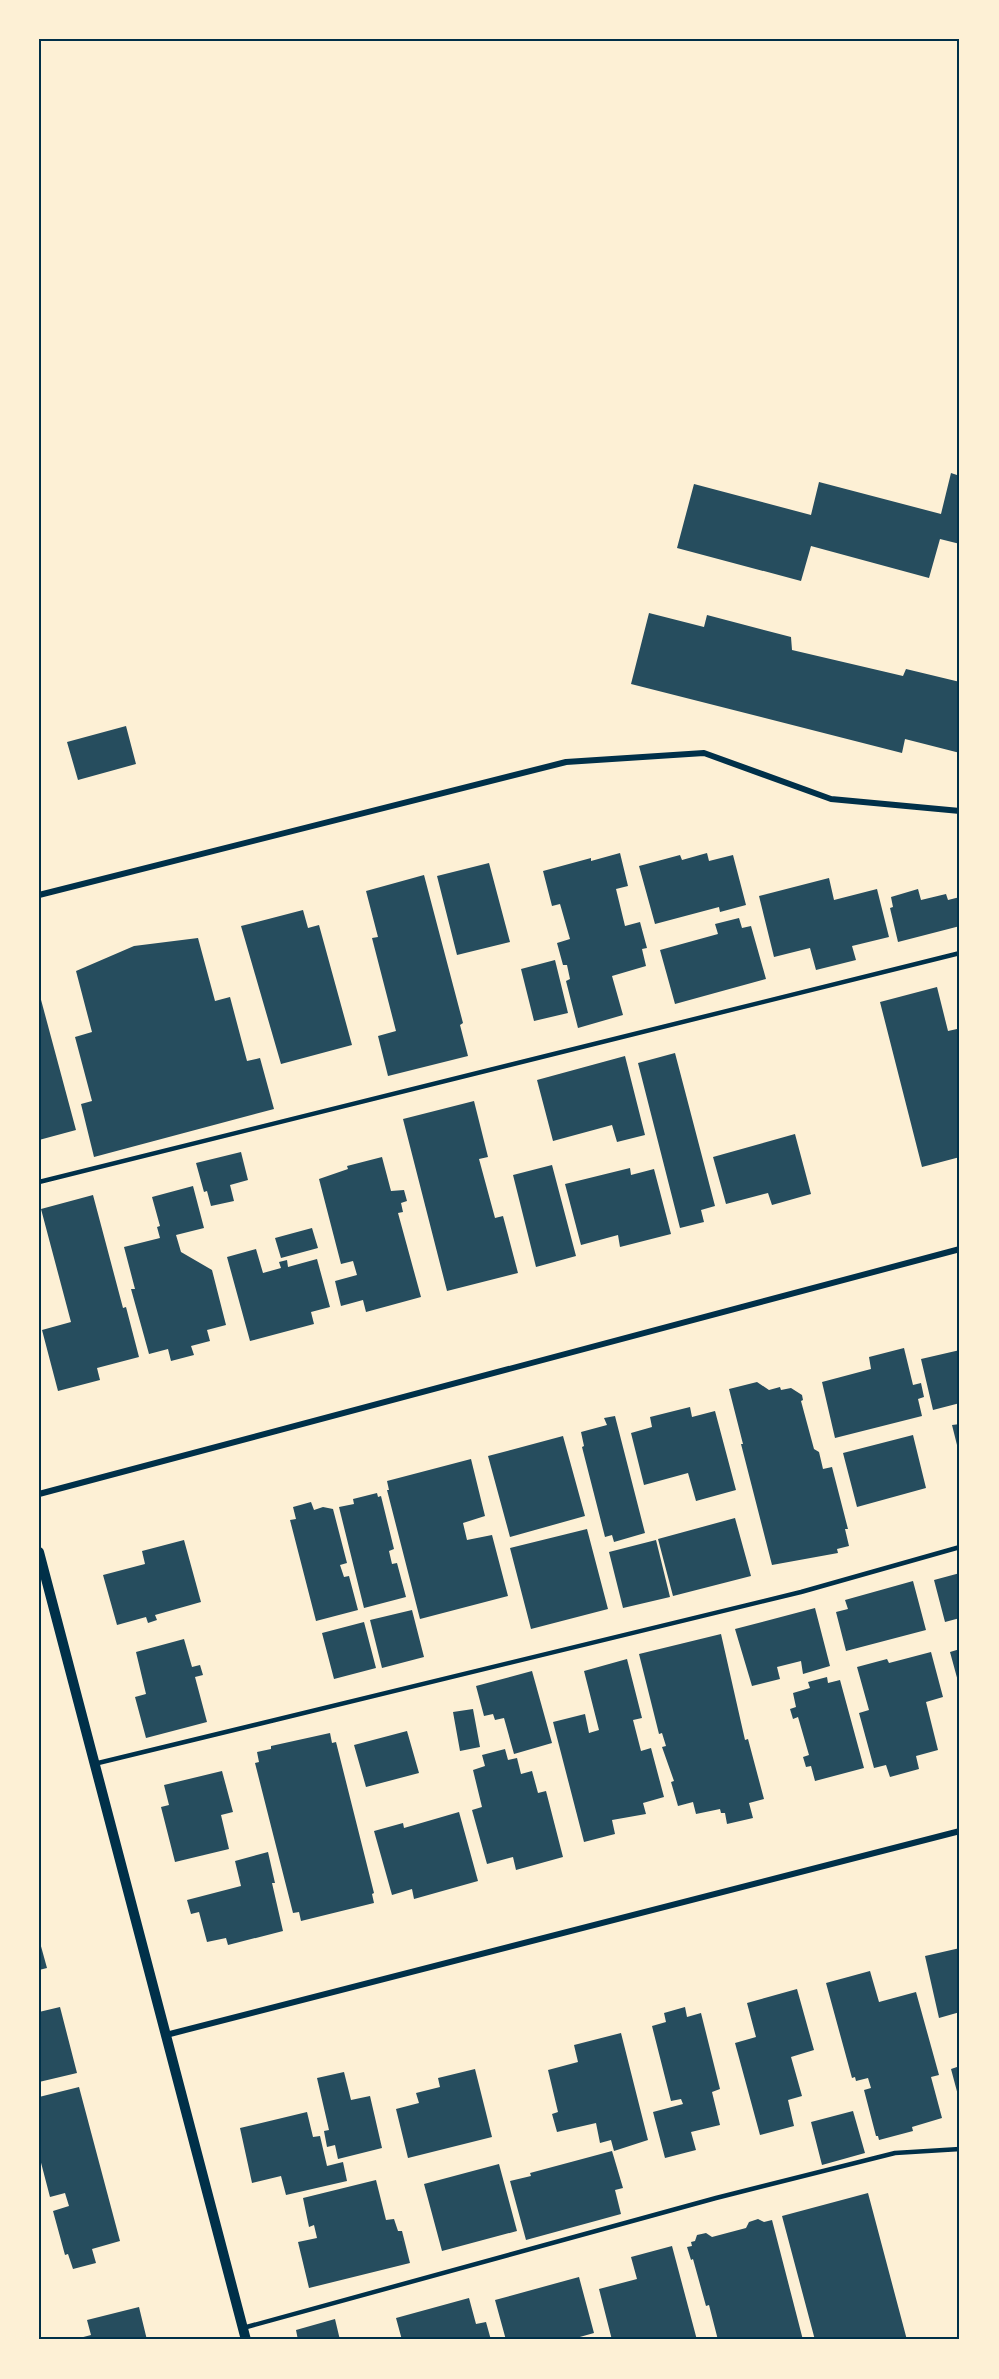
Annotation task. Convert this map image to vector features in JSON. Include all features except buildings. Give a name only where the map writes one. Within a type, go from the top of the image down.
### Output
[{"type":"street","points":[[39,895],[566,762],[704,753],[831,799],[960,811]]},
{"type":"street","points":[[39,1494],[960,1249]]},
{"type":"street","points":[[39,1552],[246,2340]]},
{"type":"street","points":[[166,2035],[960,1831]]},
{"type":"lane","points":[[39,1182],[960,953]]},
{"type":"lane","points":[[94,1764],[801,1592],[960,1548]]},
{"type":"lane","points":[[243,2328],[716,2198],[895,2153],[960,2149]]}]
